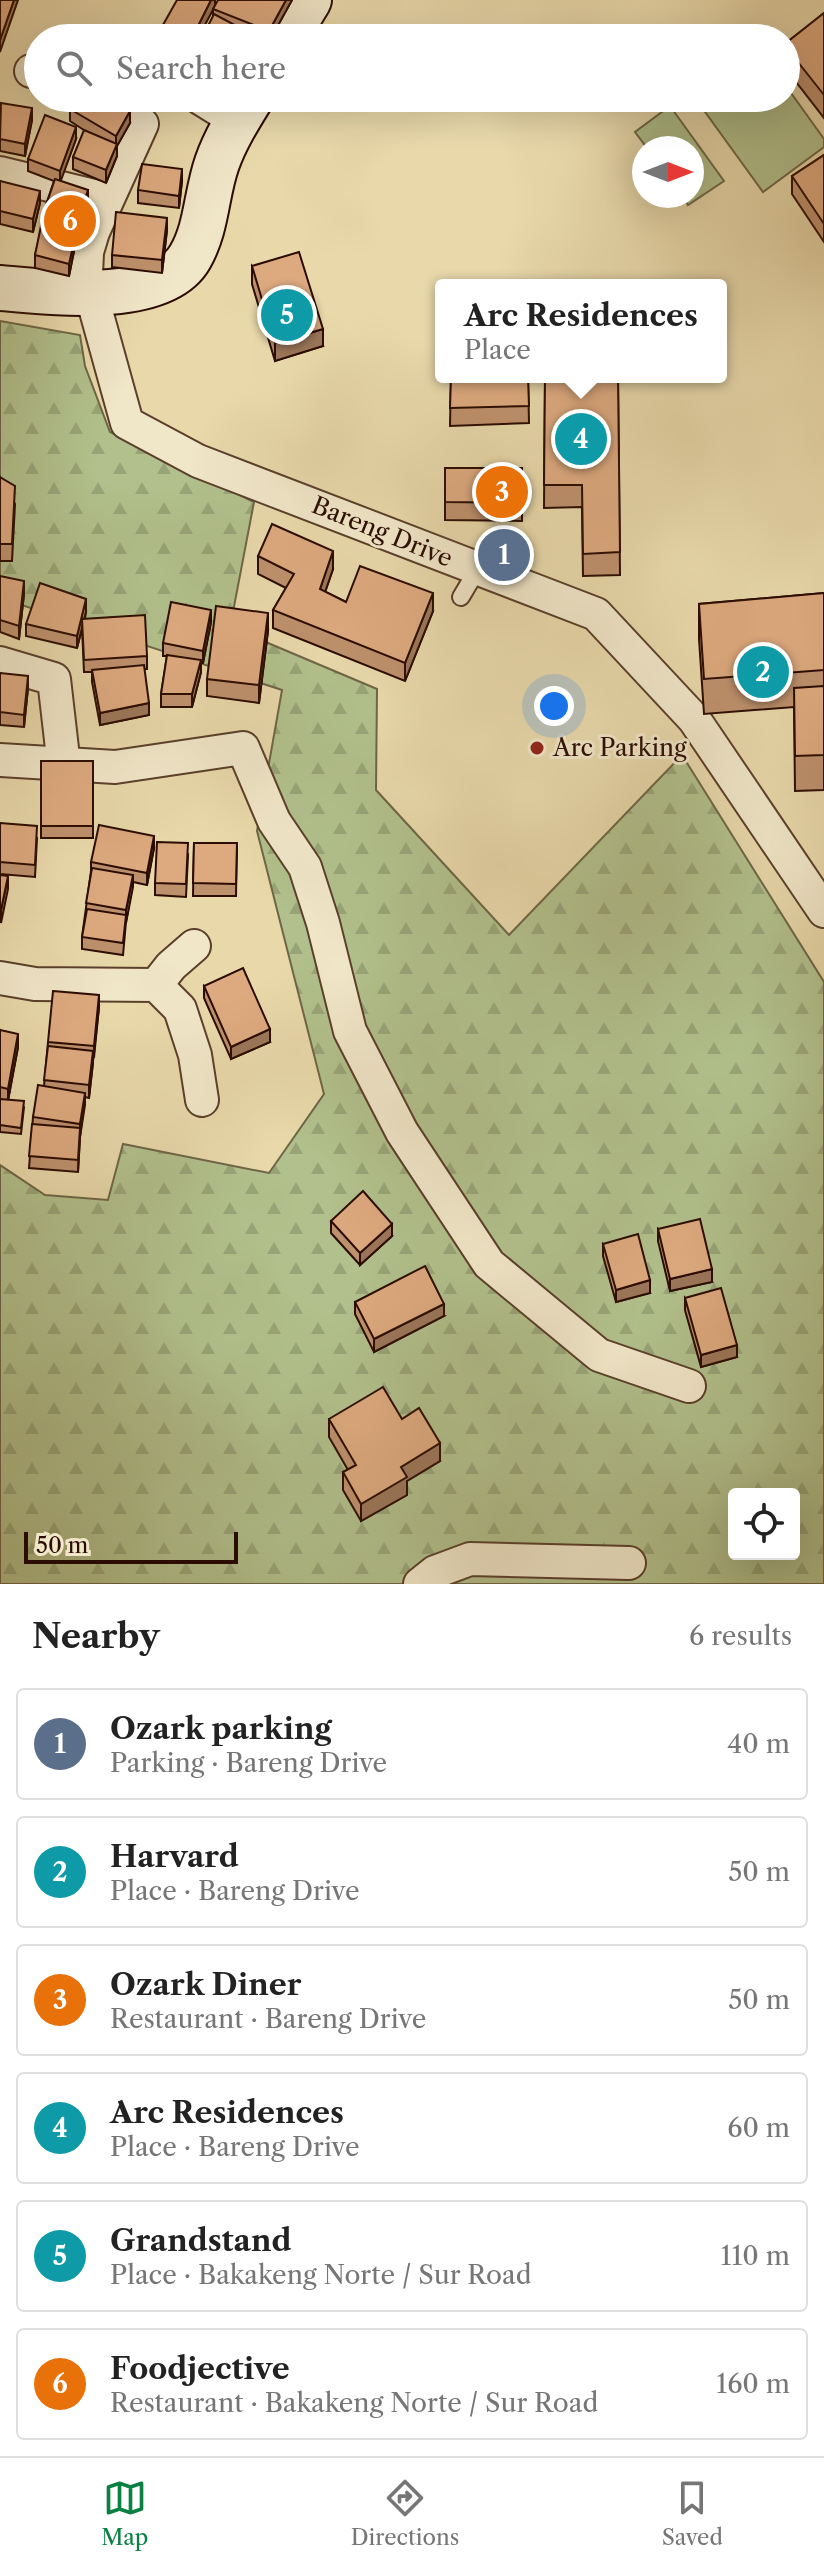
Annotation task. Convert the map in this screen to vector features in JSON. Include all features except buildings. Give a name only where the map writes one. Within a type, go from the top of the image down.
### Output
[{"type":"main road","points":[[294,24],[309,0]]},
{"type":"main road","points":[[0,288],[92,293],[139,288],[170,278],[189,259],[202,229],[216,163],[243,112]]},
{"type":"street","name":"Bareng Drive","points":[[142,124],[87,252],[86,275],[127,423],[198,461],[353,519],[469,584],[596,614],[694,719],[824,911]]},
{"type":"street","points":[[0,173],[109,200]]},
{"type":"street","points":[[0,663],[54,679],[64,766]]},
{"type":"street","points":[[0,760],[115,767],[243,748],[274,821],[305,867],[323,923],[350,1031],[402,1132],[489,1264],[599,1355],[689,1386]]},
{"type":"street","points":[[156,985],[171,966],[194,946]]},
{"type":"street","points":[[0,978],[35,984],[156,985],[180,1009],[195,1055],[202,1100]]},
{"type":"street","points":[[420,1584],[435,1572],[470,1559],[629,1563]]},
{"type":"green space","points":[[800,106],[824,139],[824,147],[763,192],[705,112],[800,112]]},
{"type":"green space","points":[[662,112],[674,112],[692,136],[638,136],[635,132]]},
{"type":"green space","points":[[704,153],[724,181],[704,194]]},
{"type":"green space","points":[[0,321],[80,335],[85,366],[110,432],[254,502],[232,617],[268,643],[377,689],[376,790],[509,935],[682,755],[824,982],[824,1584],[0,1584],[0,1165],[45,1195],[108,1200],[123,1144],[269,1173],[324,1094],[257,831],[282,690],[0,598]]},
{"type":"place","name":"Foodjective","points":[[70,221]]},
{"type":"place","name":"Grandstand","points":[[287,315]]},
{"type":"place","name":"Arc Residences","points":[[581,439]]},
{"type":"place","name":"Ozark Diner","points":[[502,492]]},
{"type":"place","name":"Ozark parking","points":[[504,555]]},
{"type":"place","name":"Harvard","points":[[763,672]]},
{"type":"place","name":"Arc Parking","points":[[537,748]]}]
